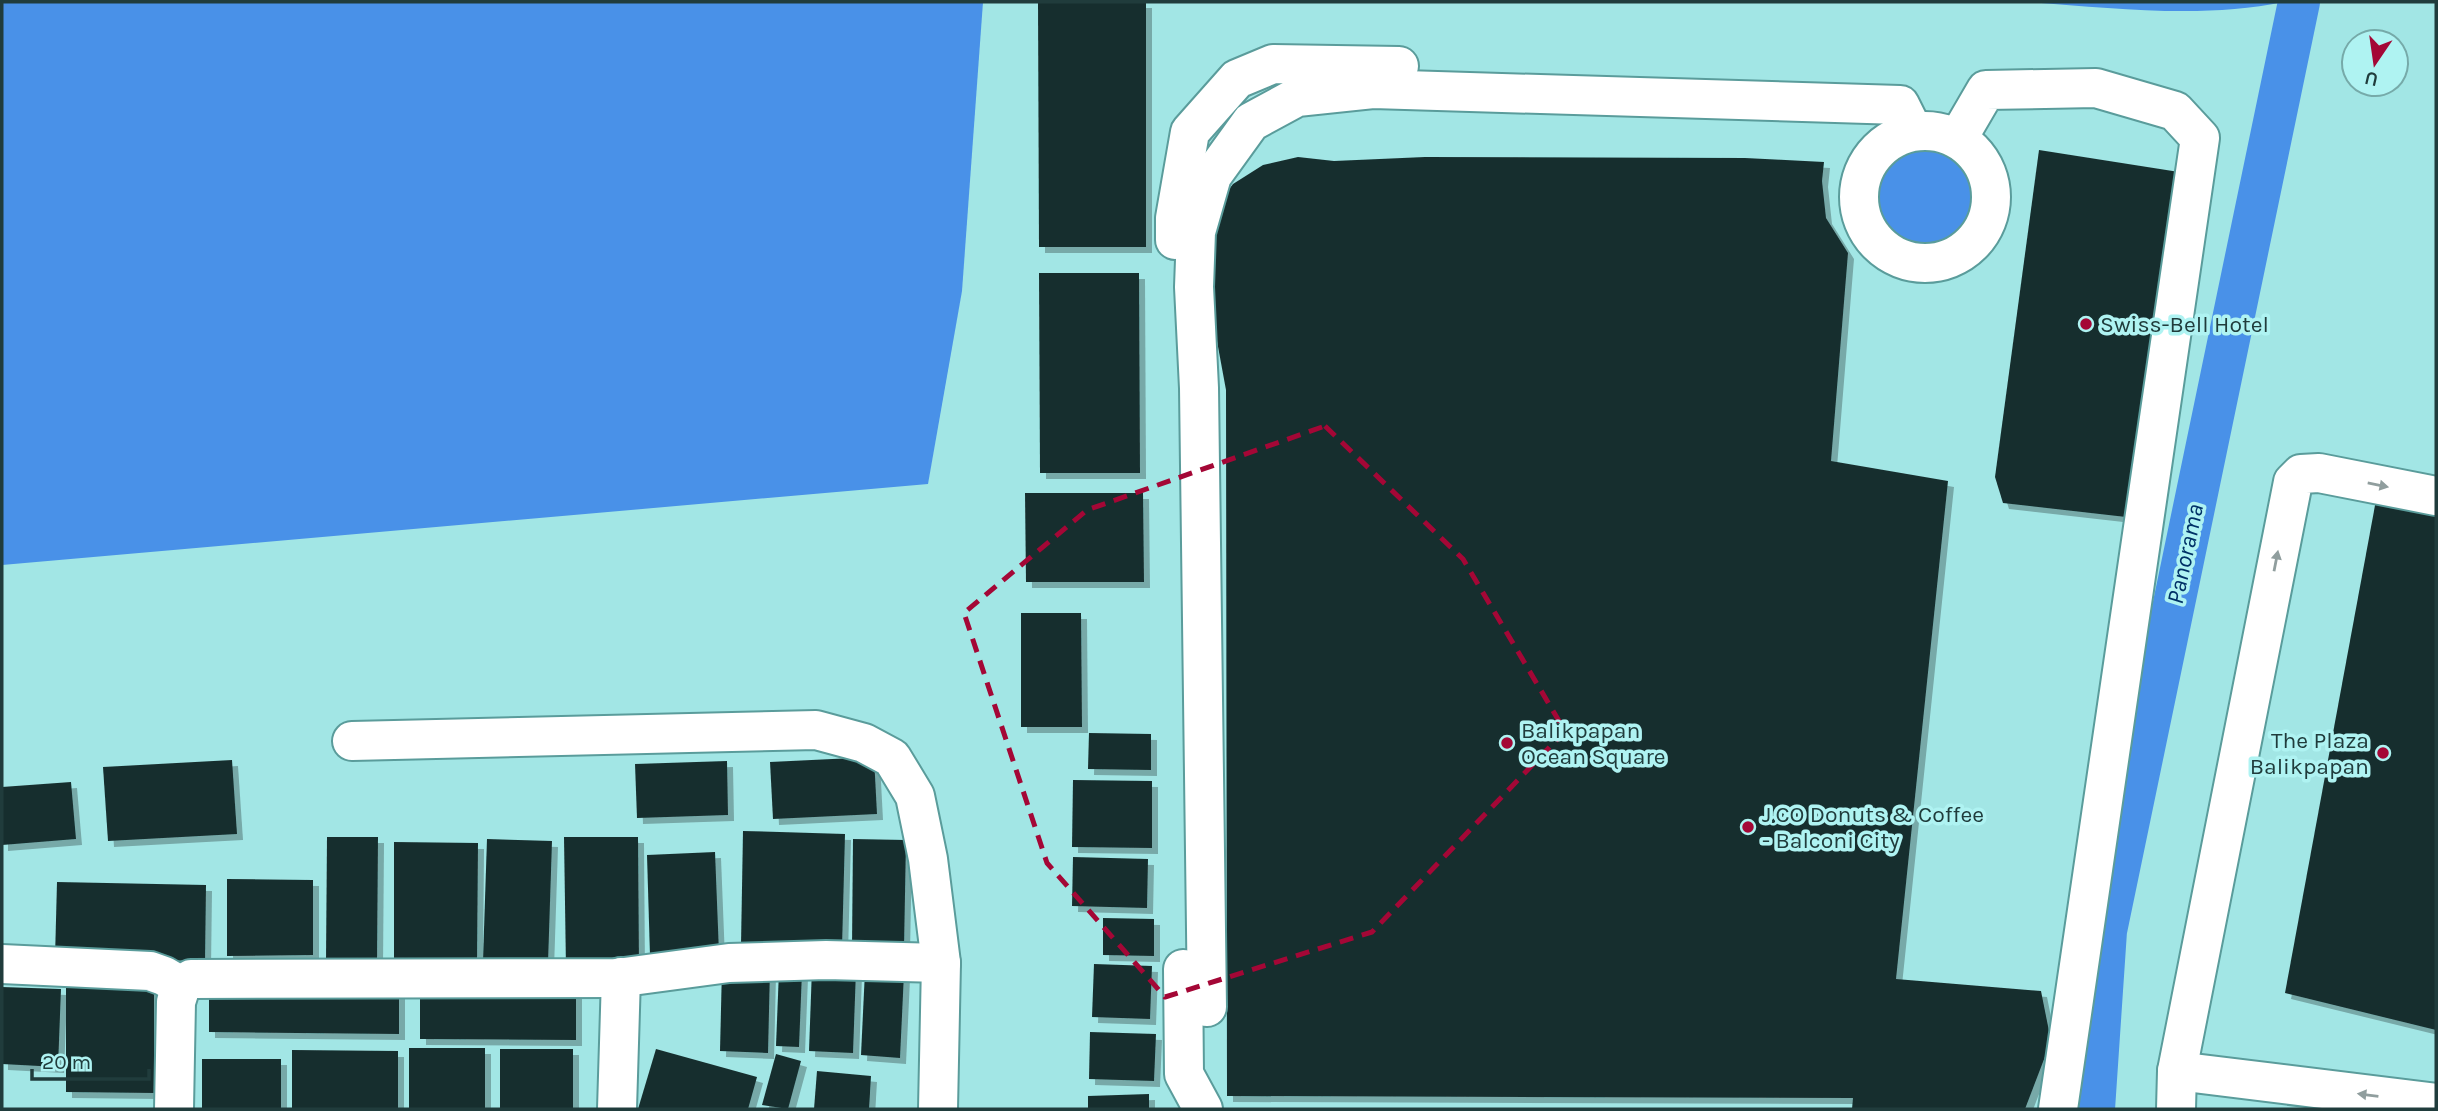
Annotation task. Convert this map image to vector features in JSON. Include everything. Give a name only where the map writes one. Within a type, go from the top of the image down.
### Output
[{"type":"street","points":[[1203,1109],[1184,1074],[1175,218],[1190,132],[1237,79],[1273,64],[1404,66]]},
{"type":"street","points":[[1966,145],[1986,90],[2096,88],[2175,111],[2200,138],[2058,1109]]},
{"type":"street","points":[[1207,1007],[1199,388],[1194,287],[1196,232],[1212,176],[1251,122],[1297,97],[1373,89],[1900,105],[1913,131]]},
{"type":"street","points":[[1966,145],[2002,101],[2093,99],[2169,122],[2190,145],[2059,1012],[2048,1109]]},
{"type":"street","points":[[1913,131],[1936,131],[1966,145],[1986,171],[1992,192],[1989,214],[1980,235],[1965,251],[1945,261],[1923,264],[1901,259],[1882,248],[1868,232],[1860,212],[1858,191],[1863,170],[1876,152],[1892,138],[1913,131]]},
{"type":"street","points":[[2176,1109],[2191,1085],[2319,473],[2436,496]]},
{"type":"street","points":[[352,741],[816,730],[864,743],[892,758],[915,796],[928,859],[941,962],[938,1109]]},
{"type":"street","points":[[174,1109],[176,1002],[181,986],[191,979],[621,977],[729,963],[826,960],[941,962]]},
{"type":"street","points":[[2,964],[150,971],[181,986]]},
{"type":"street","points":[[617,1109],[621,977]]},
{"type":"street","points":[[2191,1085],[2436,1103]]},
{"type":"highlighted area","points":[[1325,426],[1463,559],[1565,731],[1372,932],[1165,997],[1047,863],[964,613],[1087,510]]},
{"type":"water","points":[[2,2],[983,2],[962,291],[928,484],[2,565]]},
{"type":"water","points":[[2030,2],[2284,2],[2221,10],[2157,11]]},
{"type":"water","points":[[1923,147],[1952,155],[1966,169],[1974,198],[1966,227],[1952,241],[1923,249],[1894,241],[1880,227],[1872,198],[1880,169],[1894,155]]},
{"type":"building","points":[[1038,2],[1146,2],[1146,247],[1039,247]]},
{"type":"building","name":"Swiss-Bell Hotel","points":[[2039,150],[2179,172],[2126,517],[2003,503],[1995,477]]},
{"type":"building","name":"Balikpapan Ocean Square","points":[[1298,157],[1334,161],[1425,157],[1745,158],[1824,162],[1822,181],[1826,218],[1848,253],[1831,461],[1948,481],[1896,979],[2041,991],[2051,1041],[2025,1109],[1852,1109],[1853,1098],[1227,1096],[1226,390],[1212,314],[1211,213],[1233,184],[1263,165]]},
{"type":"building","points":[[1039,273],[1139,273],[1140,473],[1040,473]]},
{"type":"building","points":[[1025,493],[1143,493],[1144,582],[1026,582]]},
{"type":"building","name":"The Plaza Balikpapan","points":[[2376,500],[2436,513],[2436,1030],[2285,993]]},
{"type":"building","points":[[1021,613],[1081,613],[1082,727],[1021,727]]},
{"type":"building","points":[[1089,733],[1151,734],[1151,770],[1088,769]]},
{"type":"building","points":[[874,757],[877,814],[773,819],[770,762]]},
{"type":"building","points":[[232,760],[237,834],[108,841],[103,767]]},
{"type":"building","points":[[727,761],[728,815],[637,818],[635,764]]},
{"type":"building","points":[[1073,780],[1152,781],[1152,848],[1072,847]]},
{"type":"building","points":[[71,782],[76,839],[2,845],[2,787]]},
{"type":"building","points":[[743,831],[845,834],[842,948],[741,945]]},
{"type":"building","points":[[327,837],[378,837],[377,960],[326,960]]},
{"type":"building","points":[[564,837],[638,837],[639,968],[566,969]]},
{"type":"building","points":[[487,839],[552,841],[548,963],[483,960]]},
{"type":"building","points":[[853,839],[906,840],[904,948],[852,947]]},
{"type":"building","points":[[394,842],[478,843],[477,960],[394,959]]},
{"type":"building","points":[[715,852],[719,953],[650,956],[647,855]]},
{"type":"building","points":[[1073,857],[1148,859],[1147,908],[1072,906]]},
{"type":"building","points":[[227,879],[313,880],[313,955],[227,956]]},
{"type":"building","points":[[57,882],[206,885],[205,961],[55,958]]},
{"type":"building","points":[[1103,918],[1154,919],[1154,956],[1103,955]]},
{"type":"building","points":[[1094,964],[1152,966],[1150,1019],[1092,1017]]},
{"type":"building","points":[[722,968],[770,969],[768,1053],[720,1051]]},
{"type":"building","points":[[812,968],[856,970],[853,1053],[809,1051]]},
{"type":"building","points":[[779,971],[802,972],[799,1047],[776,1046]]},
{"type":"building","points":[[865,971],[904,973],[900,1058],[861,1055]]},
{"type":"building","points":[[420,983],[576,983],[576,1040],[420,1039]]},
{"type":"building","points":[[2,987],[61,989],[58,1067],[2,1064]]},
{"type":"building","points":[[209,987],[399,988],[399,1034],[209,1032]]},
{"type":"building","points":[[66,988],[154,988],[154,1093],[66,1092]]},
{"type":"building","points":[[1090,1032],[1156,1034],[1154,1081],[1089,1079]]},
{"type":"building","points":[[409,1048],[485,1048],[485,1109],[409,1109]]},
{"type":"building","points":[[500,1049],[573,1049],[573,1109],[500,1109]]},
{"type":"building","points":[[656,1049],[757,1077],[748,1109],[638,1109]]},
{"type":"building","points":[[292,1050],[398,1051],[398,1109],[292,1109]]},
{"type":"building","points":[[776,1054],[801,1061],[788,1109],[762,1105]]},
{"type":"building","points":[[202,1059],[281,1059],[281,1109],[202,1109]]},
{"type":"building","points":[[817,1071],[871,1076],[869,1109],[814,1109]]},
{"type":"building","points":[[1149,1094],[1149,1109],[1088,1109],[1088,1096]]},
{"type":"waterway","name":"Panorama","points":[[2094,1109],[2106,931],[2299,2]]},
{"type":"place","name":"Swiss-Bell Hotel","points":[[2086,324]]},
{"type":"place","name":"Balikpapan Ocean Square","points":[[1507,743]]},
{"type":"place","name":"The Plaza Balikpapan","points":[[2383,753]]},
{"type":"place","name":"J.CO Donuts & Coffee - Balconi City","points":[[1748,827]]}]
